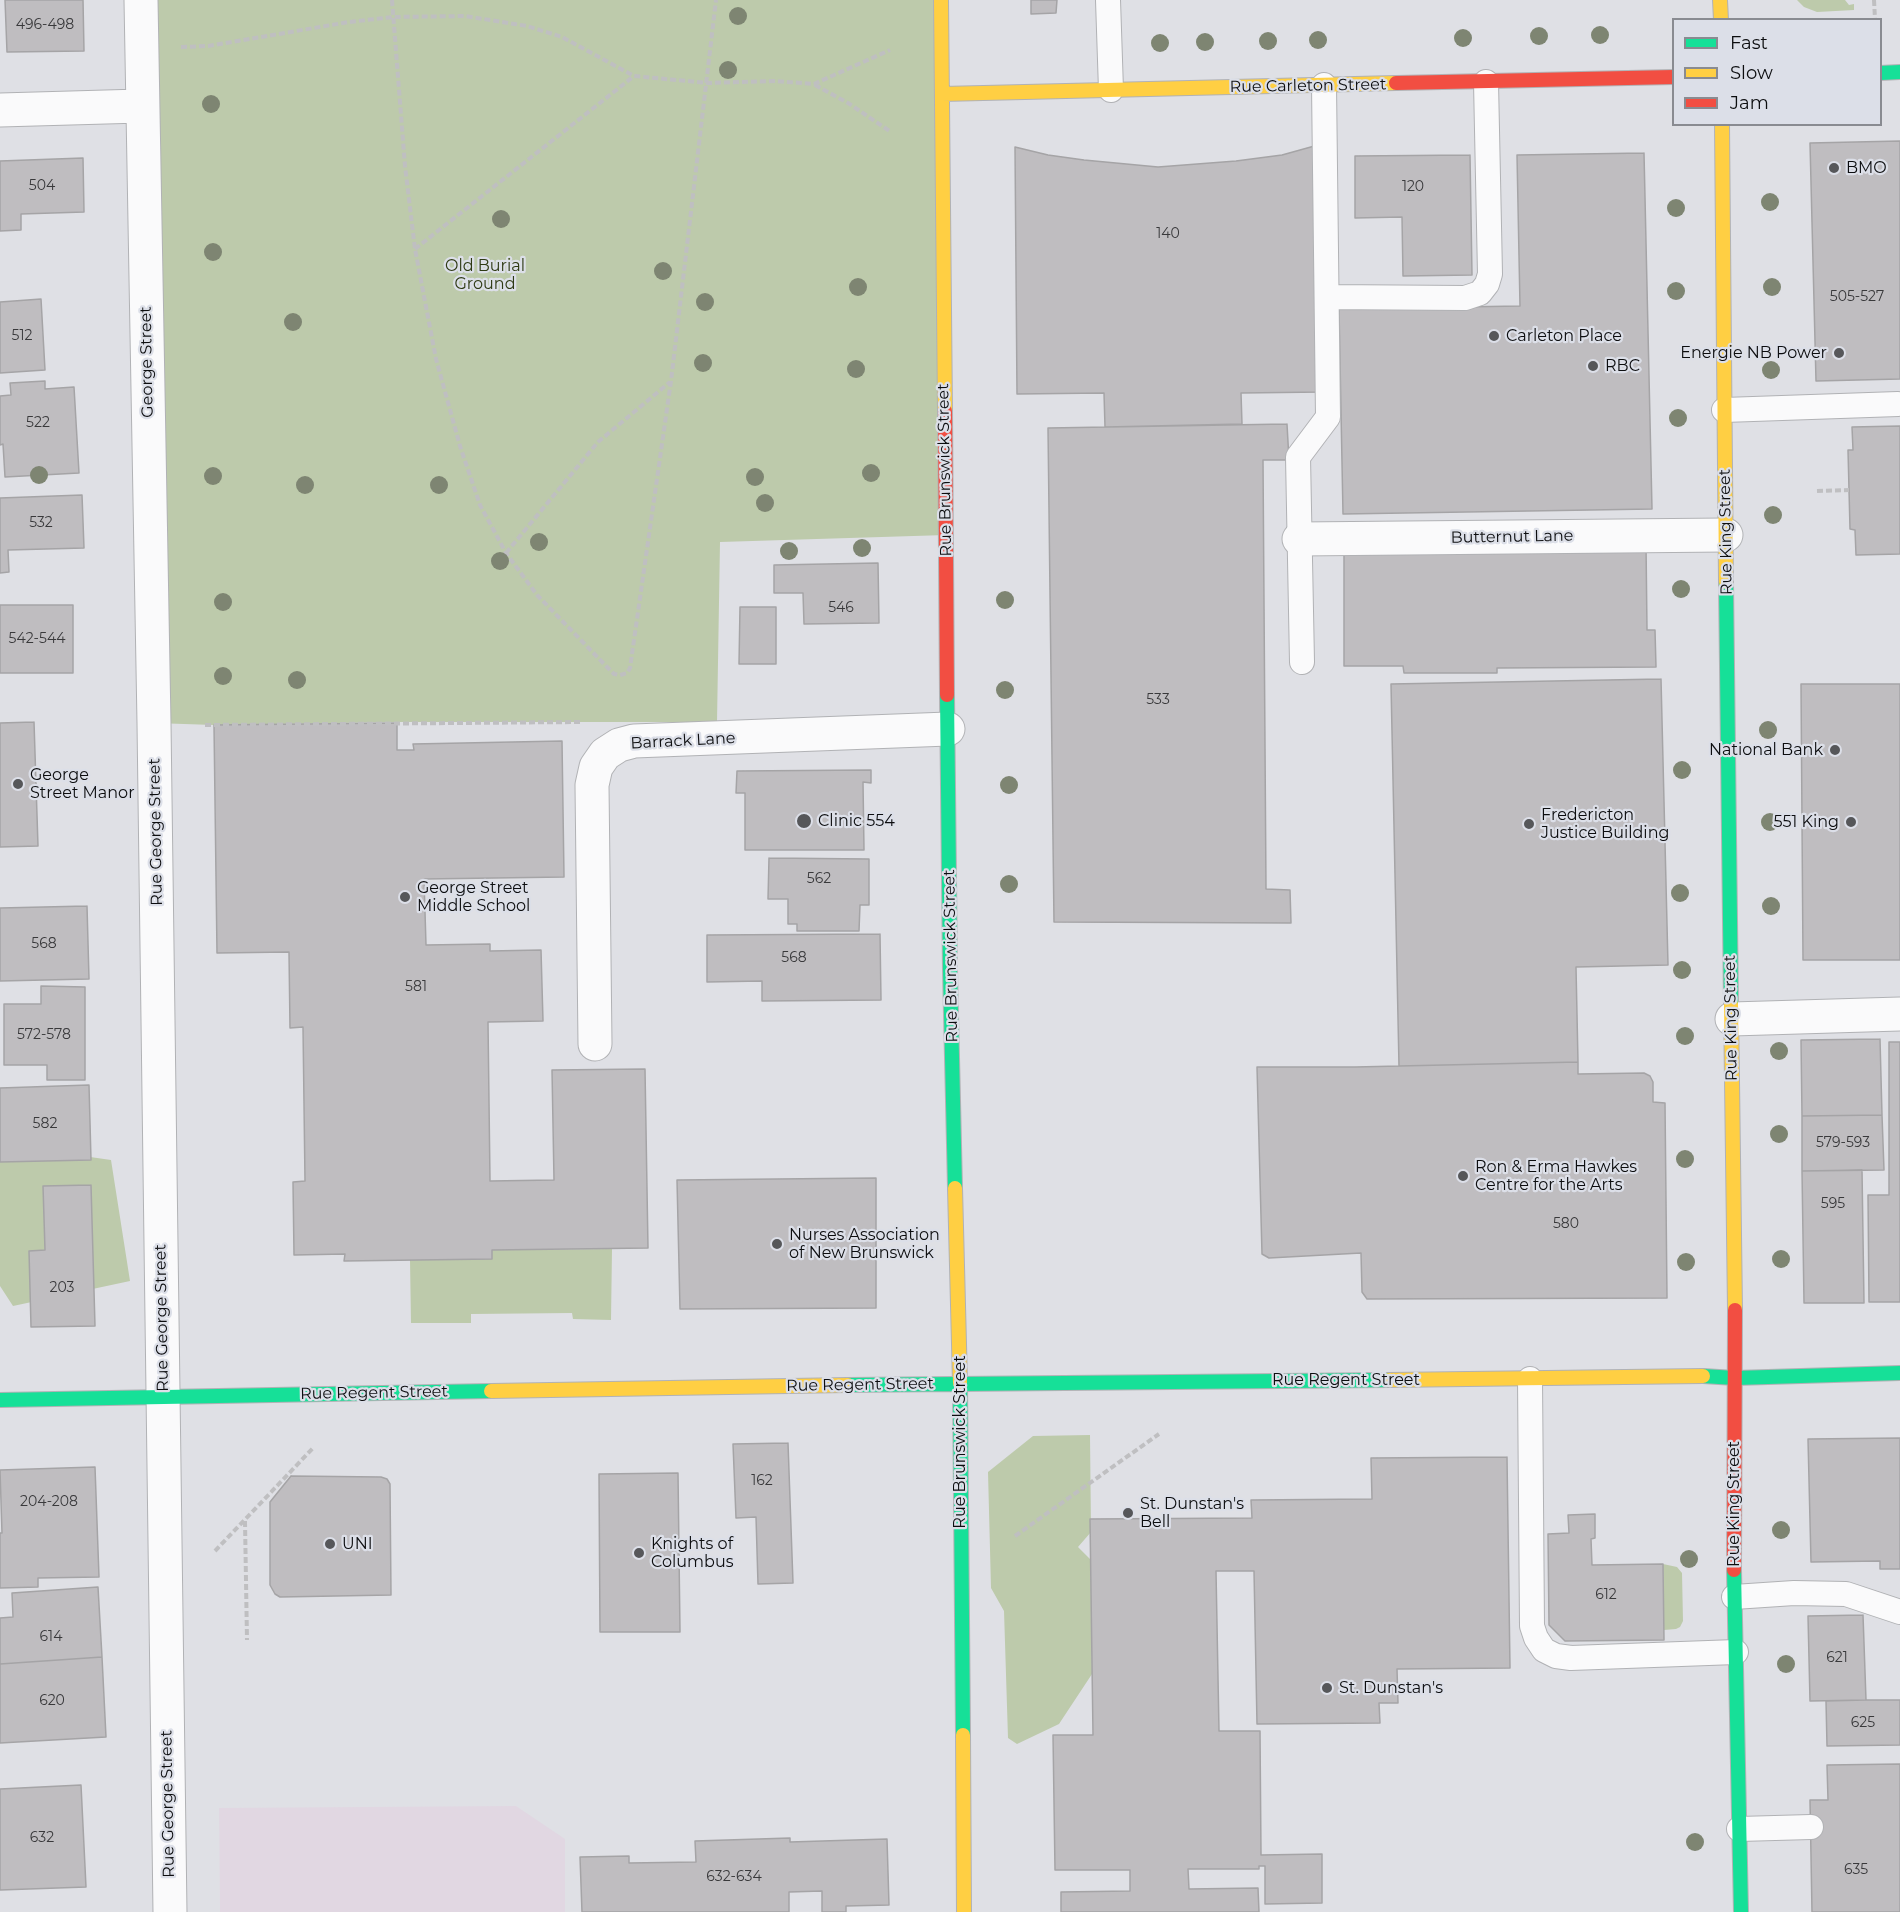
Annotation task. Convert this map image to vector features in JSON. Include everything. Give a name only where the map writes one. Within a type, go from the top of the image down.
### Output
[{"type":"main road","name":"Rue Brunswick Street","points":[[941,0],[950,970],[960,1383],[964,1912]]},
{"type":"main road","points":[[1720,0],[1720,18]]},
{"type":"main road","points":[[1882,73],[1900,72]]},
{"type":"main road","name":"Rue Carleton Street","points":[[942,94],[1672,78]]},
{"type":"main road","name":"Rue King Street","points":[[1722,126],[1735,1378],[1734,1597],[1741,1912]]},
{"type":"main road","name":"Rue Regent Street","points":[[0,1400],[960,1383],[1530,1379],[1682,1375],[1735,1378],[1900,1373]]},
{"type":"street","name":"George Street","points":[[141,0],[141,106],[154,723]]},
{"type":"street","points":[[0,110],[141,106]]},
{"type":"street","name":"Butternut Lane","points":[[1299,539],[1726,535]]},
{"type":"street","name":"Rue George Street","points":[[154,723],[170,1912]]},
{"type":"street","name":"Barrack Lane","points":[[595,1044],[592,785],[596,767],[605,754],[619,745],[634,741],[948,729]]},
{"type":"street","points":[[1732,1018],[1900,1014]]},
{"type":"lane","points":[[1108,0],[1111,90]]},
{"type":"lane","points":[[1326,297],[1465,298],[1480,293],[1490,274],[1486,82]]},
{"type":"lane","points":[[1302,662],[1298,457],[1328,417],[1324,85]]},
{"type":"lane","points":[[1724,410],[1898,404]]},
{"type":"lane","points":[[1530,1379],[1532,1626],[1544,1650],[1556,1656],[1571,1658],[1736,1652]]},
{"type":"lane","points":[[1734,1597],[1794,1593],[1846,1594],[1900,1612]]},
{"type":"lane","points":[[1739,1829],[1811,1827]]},
{"type":"path","points":[[392,0],[405,166],[415,249],[436,359],[460,446],[480,505],[506,553],[537,595],[614,674],[621,675],[627,673],[630,668],[671,381],[716,0]]},
{"type":"path","points":[[1874,0],[1875,18]]},
{"type":"path","points":[[141,52],[168,47],[208,46],[349,22],[393,17],[465,16],[527,26],[562,37],[633,76],[708,82],[775,81],[814,84],[848,103],[891,132]]},
{"type":"path","points":[[814,84],[890,50]]},
{"type":"path","points":[[415,249],[633,76]]},
{"type":"path","points":[[506,553],[598,442],[671,381]]},
{"type":"path","points":[[1817,491],[1849,490]]},
{"type":"path","points":[[205,725],[584,722]]},
{"type":"path","points":[[1015,1536],[1159,1434]]},
{"type":"path","points":[[215,1551],[314,1447]]},
{"type":"path","points":[[245,1520],[247,1640]]},
{"type":"shaded area","points":[[516,1806],[565,1839],[565,1912],[220,1912],[219,1808]]},
{"type":"green space","name":"Old Burial Ground","points":[[141,0],[941,0],[946,535],[720,542],[717,722],[393,722],[214,725],[154,723]]},
{"type":"green space","points":[[1797,0],[1845,0],[1849,5],[1854,4],[1854,10],[1817,12],[1804,7]]},
{"type":"green space","points":[[0,1144],[111,1160],[130,1281],[13,1306],[0,1286]]},
{"type":"green space","points":[[612,1249],[611,1320],[573,1319],[572,1313],[471,1314],[471,1323],[411,1323],[410,1259],[492,1250]]},
{"type":"green space","points":[[1090,1435],[1091,1532],[1078,1547],[1091,1560],[1092,1674],[1059,1724],[1017,1744],[1008,1738],[1004,1611],[991,1588],[988,1472],[1033,1436]]},
{"type":"green space","points":[[1663,1564],[1677,1567],[1682,1573],[1683,1621],[1676,1629],[1664,1630]]},
{"type":"building","points":[[5,0],[83,0],[84,51],[7,52]]},
{"type":"building","points":[[1031,0],[1057,0],[1056,13],[1031,14]]},
{"type":"building","points":[[1900,141],[1900,379],[1816,381],[1810,143]]},
{"type":"building","points":[[1318,145],[1322,392],[1241,393],[1242,424],[1105,427],[1104,393],[1017,394],[1015,147],[1048,155],[1158,167],[1282,155]]},
{"type":"building","name":"Carleton Place","points":[[1644,153],[1652,509],[1343,514],[1339,309],[1520,306],[1517,155]]},
{"type":"building","points":[[1470,155],[1472,275],[1403,276],[1402,217],[1355,218],[1355,156]]},
{"type":"building","points":[[83,158],[84,212],[21,214],[21,230],[0,231],[0,161]]},
{"type":"building","points":[[41,299],[45,370],[0,373],[0,302]]},
{"type":"building","points":[[45,381],[45,389],[74,387],[79,473],[5,477],[3,444],[0,445],[0,396],[11,395],[10,383]]},
{"type":"building","points":[[1287,424],[1289,460],[1263,460],[1266,889],[1290,890],[1291,923],[1054,922],[1048,428]]},
{"type":"building","points":[[1900,426],[1900,554],[1856,555],[1855,530],[1850,529],[1848,450],[1853,450],[1852,427]]},
{"type":"building","points":[[82,495],[84,548],[8,550],[9,572],[0,573],[0,498]]},
{"type":"building","points":[[1646,544],[1647,630],[1655,630],[1656,667],[1497,668],[1497,673],[1404,673],[1403,666],[1344,666],[1344,545]]},
{"type":"building","points":[[878,563],[879,623],[804,624],[803,593],[774,593],[774,565]]},
{"type":"building","points":[[0,605],[73,605],[73,673],[0,673]]},
{"type":"building","points":[[740,607],[776,607],[776,664],[739,664]]},
{"type":"building","name":"Fredericton Justice Building","points":[[1661,679],[1668,965],[1576,967],[1578,1062],[1399,1066],[1391,684]]},
{"type":"building","name":"551 King","points":[[1801,684],[1900,684],[1900,960],[1803,960]]},
{"type":"building","name":"George Street Manor","points":[[34,722],[38,846],[0,847],[0,723]]},
{"type":"building","name":"George Street Middle School","points":[[397,723],[397,750],[414,750],[413,744],[562,741],[564,877],[424,879],[426,945],[490,944],[490,951],[541,950],[543,1021],[488,1022],[490,1181],[554,1180],[552,1070],[645,1069],[648,1248],[492,1250],[492,1259],[344,1261],[345,1254],[294,1255],[293,1182],[305,1181],[303,1027],[290,1028],[289,952],[217,953],[214,725]]},
{"type":"building","name":"Clinic 554","points":[[871,770],[871,783],[863,782],[864,850],[745,850],[745,793],[736,793],[737,771]]},
{"type":"building","points":[[769,858],[869,859],[869,905],[860,905],[859,931],[797,931],[797,924],[788,924],[788,899],[768,899]]},
{"type":"building","points":[[87,906],[89,979],[0,981],[0,908]]},
{"type":"building","points":[[880,934],[881,1000],[762,1001],[762,981],[707,982],[707,935]]},
{"type":"building","points":[[41,986],[85,987],[85,1080],[47,1080],[47,1065],[4,1065],[4,1004],[41,1004]]},
{"type":"building","points":[[1880,1039],[1882,1115],[1802,1116],[1801,1040]]},
{"type":"building","points":[[1889,1042],[1900,1042],[1900,1302],[1869,1302],[1868,1195],[1889,1195]]},
{"type":"building","name":"Ron & Erma Hawkes Centre for the Arts","points":[[1578,1062],[1578,1074],[1644,1073],[1650,1076],[1653,1082],[1653,1102],[1665,1103],[1667,1298],[1367,1299],[1362,1292],[1361,1253],[1269,1258],[1262,1254],[1257,1067]]},
{"type":"building","points":[[89,1085],[91,1160],[0,1162],[0,1088]]},
{"type":"building","points":[[1882,1115],[1884,1170],[1802,1171],[1802,1116]]},
{"type":"building","points":[[1862,1170],[1864,1303],[1804,1303],[1802,1171]]},
{"type":"building","name":"Nurses Association of New Brunswick","points":[[876,1178],[876,1308],[680,1309],[677,1180]]},
{"type":"building","points":[[91,1185],[95,1326],[31,1327],[29,1251],[45,1250],[43,1186]]},
{"type":"building","points":[[1900,1438],[1900,1569],[1880,1569],[1880,1561],[1811,1562],[1808,1439]]},
{"type":"building","points":[[788,1443],[793,1583],[758,1584],[756,1517],[736,1518],[733,1444]]},
{"type":"building","name":"St. Dunstan's","points":[[1507,1457],[1510,1668],[1397,1669],[1398,1703],[1379,1703],[1380,1723],[1257,1724],[1254,1571],[1216,1571],[1219,1731],[1260,1731],[1261,1855],[1322,1854],[1322,1903],[1265,1904],[1265,1866],[1259,1866],[1259,1869],[1188,1869],[1189,1889],[1258,1888],[1259,1912],[1061,1912],[1061,1892],[1130,1891],[1130,1870],[1055,1870],[1053,1735],[1093,1735],[1090,1519],[1252,1518],[1251,1500],[1372,1499],[1371,1458]]},
{"type":"building","points":[[95,1467],[99,1577],[38,1578],[38,1587],[0,1588],[0,1533],[2,1533],[0,1470]]},
{"type":"building","name":"Knights of Columbus","points":[[678,1473],[680,1632],[600,1632],[599,1474]]},
{"type":"building","name":"UNI","points":[[291,1476],[381,1477],[387,1479],[390,1484],[391,1595],[280,1597],[275,1594],[270,1585],[270,1502]]},
{"type":"building","points":[[1595,1514],[1595,1538],[1591,1539],[1592,1565],[1663,1564],[1664,1640],[1565,1641],[1549,1625],[1548,1534],[1569,1533],[1568,1515]]},
{"type":"building","points":[[98,1587],[102,1657],[0,1664],[0,1618],[13,1617],[12,1593]]},
{"type":"building","points":[[1863,1615],[1866,1700],[1810,1701],[1808,1616]]},
{"type":"building","points":[[102,1657],[106,1737],[0,1743],[0,1664]]},
{"type":"building","points":[[1900,1700],[1900,1745],[1827,1746],[1826,1701]]},
{"type":"building","points":[[1900,1764],[1900,1912],[1812,1912],[1810,1800],[1828,1800],[1827,1765]]},
{"type":"building","points":[[81,1785],[86,1887],[0,1890],[0,1789]]},
{"type":"building","points":[[790,1838],[790,1842],[887,1839],[889,1905],[846,1906],[846,1912],[822,1912],[822,1891],[789,1892],[789,1912],[582,1912],[580,1857],[629,1856],[629,1863],[696,1862],[695,1841]]},
{"type":"traffic: fast","points":[[1882,73],[1900,72]]},
{"type":"traffic: fast","points":[[1726,582],[1731,1004]]},
{"type":"traffic: fast","points":[[947,695],[955,1188]]},
{"type":"traffic: fast","points":[[1703,1376],[1735,1378],[1900,1373]]},
{"type":"traffic: fast","points":[[848,1385],[1389,1380]]},
{"type":"traffic: fast","points":[[960,1383],[963,1735]]},
{"type":"traffic: fast","points":[[0,1400],[491,1391]]},
{"type":"traffic: fast","points":[[1734,1570],[1741,1912]]},
{"type":"traffic: slow","points":[[941,0],[945,411]]},
{"type":"traffic: slow","points":[[1720,0],[1721,18]]},
{"type":"traffic: slow","points":[[942,94],[1396,83]]},
{"type":"traffic: slow","points":[[1722,126],[1726,582]]},
{"type":"traffic: slow","points":[[1731,1004],[1735,1310]]},
{"type":"traffic: slow","points":[[955,1188],[960,1383]]},
{"type":"traffic: slow","points":[[1389,1380],[1703,1376]]},
{"type":"traffic: slow","points":[[491,1391],[848,1385]]},
{"type":"traffic: slow","points":[[963,1735],[964,1912]]},
{"type":"traffic: jam","points":[[1396,83],[1672,77]]},
{"type":"traffic: jam","points":[[945,411],[947,695]]},
{"type":"traffic: jam","points":[[1734,1570],[1735,1310]]},
{"type":"place","name":"BMO","points":[[1834,168]]},
{"type":"place","name":"Carleton Place","points":[[1494,336]]},
{"type":"place","name":"Energie NB Power","points":[[1839,353]]},
{"type":"place","name":"RBC","points":[[1593,366]]},
{"type":"place","name":"National Bank","points":[[1835,750]]},
{"type":"place","name":"George Street Manor","points":[[18,784]]},
{"type":"place","name":"Clinic 554","points":[[804,821]]},
{"type":"place","name":"551 King","points":[[1851,822]]},
{"type":"place","name":"Fredericton Justice Building","points":[[1529,824]]},
{"type":"place","name":"George Street Middle School","points":[[405,897]]},
{"type":"place","name":"Ron & Erma Hawkes Centre for the Arts","points":[[1463,1176]]},
{"type":"place","name":"Nurses Association of New Brunswick","points":[[777,1244]]},
{"type":"place","name":"St. Dunstan's Bell","points":[[1128,1513]]},
{"type":"place","name":"UNI","points":[[330,1544]]},
{"type":"place","name":"Knights of Columbus","points":[[639,1553]]},
{"type":"place","name":"St. Dunstan's","points":[[1327,1688]]}]
